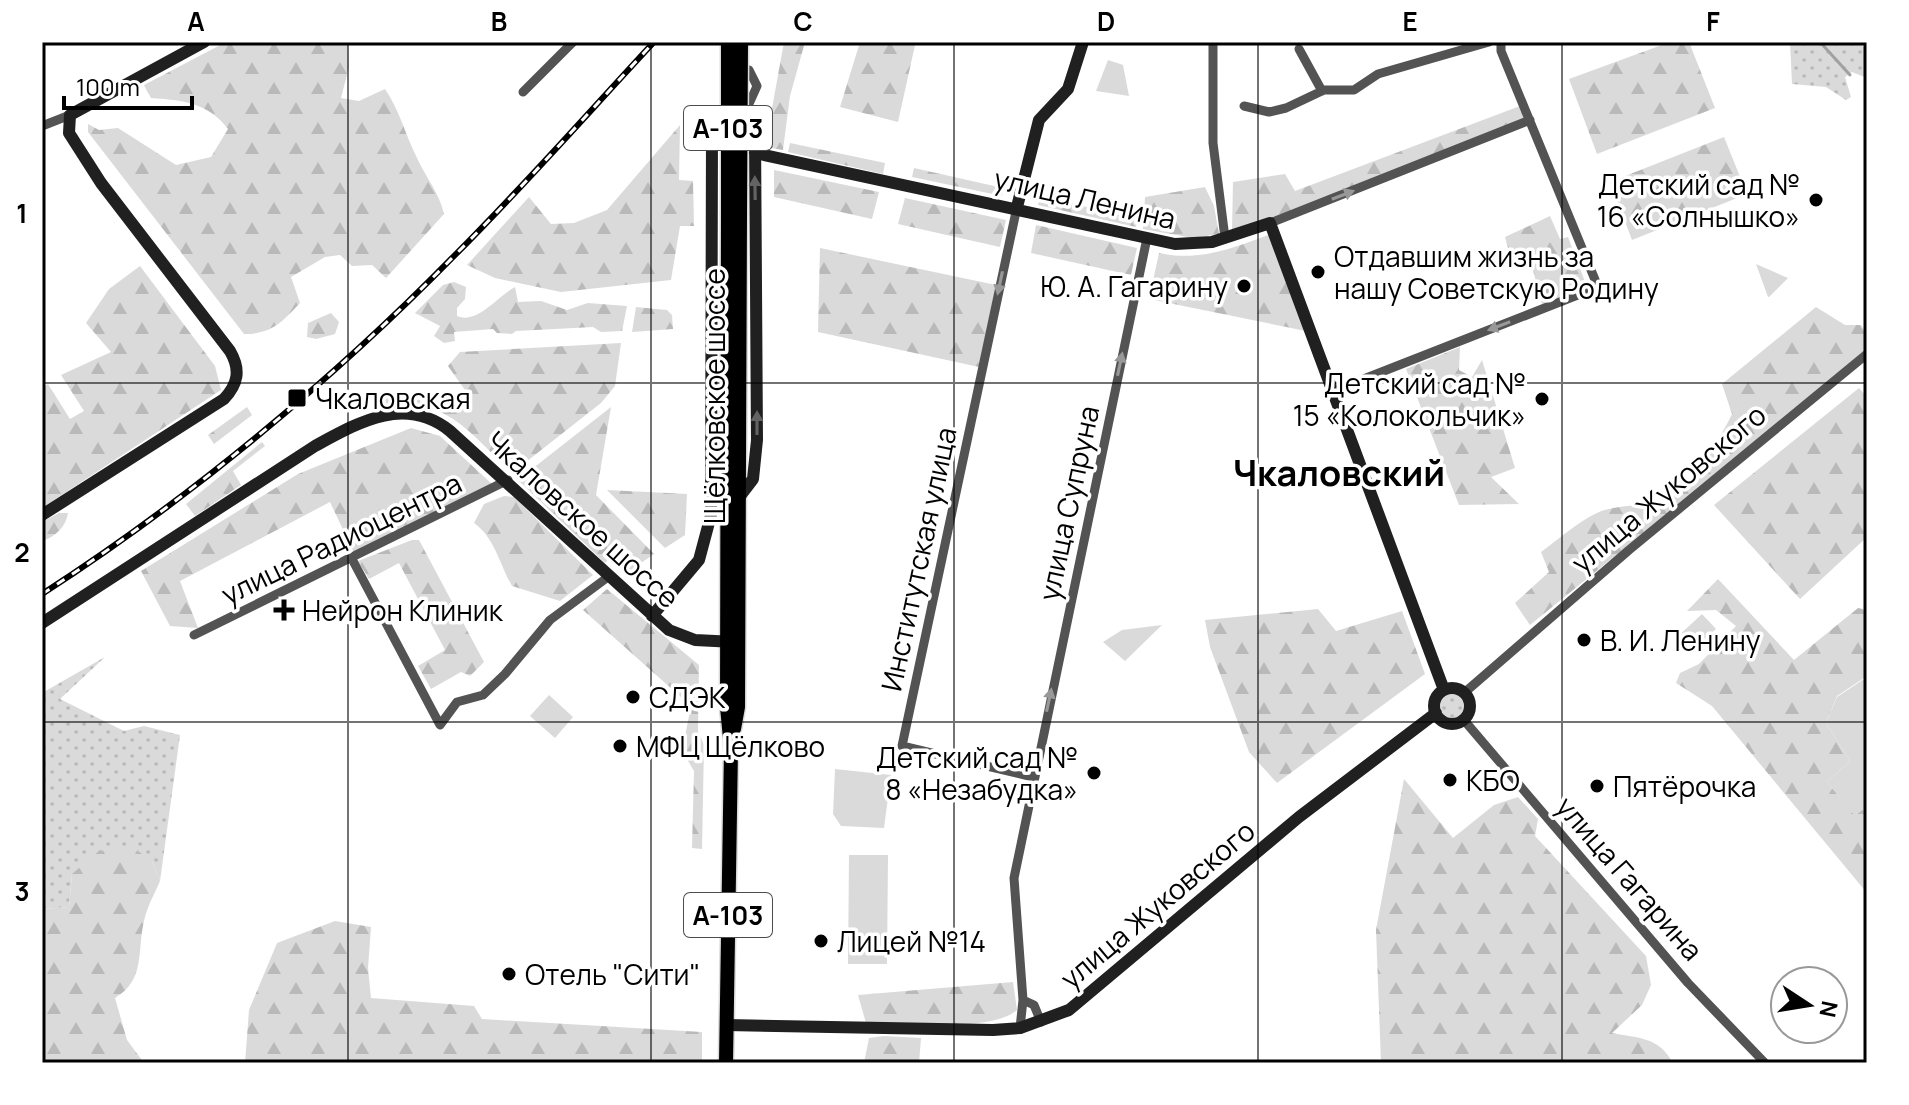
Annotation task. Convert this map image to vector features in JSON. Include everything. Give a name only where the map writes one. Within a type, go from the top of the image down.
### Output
[{"type":"main road","name":"Щёлковское шоссе","points":[[726,1063],[731,749],[727,672],[733,640],[740,496],[728,42]]},
{"type":"main road","name":"Щёлковское шоссе","points":[[731,749],[738,707],[728,615],[734,214],[741,42]]},
{"type":"street","points":[[42,126],[70,115],[204,42]]},
{"type":"street","points":[[523,92],[573,42]]},
{"type":"street","name":"Институтская улица","points":[[1033,777],[902,746],[1031,140],[1039,120],[1068,89],[1083,42]]},
{"type":"street","points":[[1244,106],[1277,110],[1322,91],[1354,90],[1378,74],[1457,47],[1489,42]]},
{"type":"street","points":[[1333,391],[1598,287],[1501,51],[1501,42]]},
{"type":"street","points":[[1213,44],[1213,143],[1225,238]]},
{"type":"street","points":[[1299,49],[1322,91]]},
{"type":"street","points":[[744,115],[757,86],[749,70]]},
{"type":"street","name":"А-103","points":[[652,616],[699,560],[710,527],[714,387],[712,130],[719,114],[734,112],[744,115],[755,133],[757,440],[753,479],[740,496]]},
{"type":"street","points":[[42,515],[224,399],[237,381],[235,361],[230,351],[101,183],[69,133],[70,115]]},
{"type":"street","name":"улица Ленина","points":[[755,153],[1191,246],[1270,223],[1530,120]]},
{"type":"street","points":[[1270,223],[1444,690]]},
{"type":"street","name":"улица Супруна","points":[[1033,777],[1147,238]]},
{"type":"street","name":"улица Жуковского","points":[[1464,693],[1629,550],[1867,354]]},
{"type":"street","name":"Чкаловское шоссе","points":[[42,623],[305,452],[350,427],[389,414],[425,416],[440,423],[508,480],[608,577],[669,630],[700,641],[733,640]]},
{"type":"street","name":"улица Радиоцентра","points":[[194,635],[508,480]]},
{"type":"street","points":[[352,559],[440,725],[457,702],[483,695],[505,674],[550,620],[608,577],[653,603],[665,602],[669,630]]},
{"type":"street","points":[[700,641],[719,633],[728,615]]},
{"type":"street","points":[[700,641],[716,648],[727,672]]},
{"type":"street","points":[[1455,688],[1464,693],[1469,709],[1463,719],[1448,723],[1436,713],[1436,697],[1444,690],[1455,688]]},
{"type":"street","name":"улица Жуковского","points":[[726,1025],[1020,1028],[1041,1022],[1080,1002],[1265,845],[1436,713]]},
{"type":"street","name":"улица Гагарина","points":[[1463,719],[1679,972],[1765,1063]]},
{"type":"street","points":[[1020,1028],[1023,1000],[1014,878],[1033,777]]},
{"type":"street","points":[[1023,1000],[1034,1005],[1041,1022]]},
{"type":"green space","points":[[226,42],[348,42],[349,67],[341,98],[359,101],[385,89],[444,214],[386,278],[372,265],[352,266],[340,255],[325,257],[291,277],[300,303],[288,316],[262,332],[244,334],[88,132],[88,124],[99,130],[118,128],[176,165],[211,157],[228,129],[221,120],[194,104],[151,98],[144,85]]},
{"type":"green space","points":[[784,42],[805,42],[790,96],[783,150],[765,147]]},
{"type":"green space","points":[[860,42],[915,45],[898,122],[840,107]]},
{"type":"green space","points":[[1670,42],[1689,42],[1715,108],[1597,154],[1569,79]]},
{"type":"green space","points":[[1790,42],[1859,42],[1867,51],[1867,78],[1852,72],[1845,77],[1851,97],[1846,100],[1826,87],[1792,84]]},
{"type":"green space","points":[[1108,60],[1123,65],[1129,96],[1096,91]]},
{"type":"green space","points":[[1520,106],[1525,118],[1269,220],[1232,230],[1233,182],[1285,174],[1295,191]]},
{"type":"green space","points":[[680,125],[679,180],[693,181],[694,226],[680,226],[671,280],[561,292],[495,278],[467,265],[529,197],[551,224],[574,223],[607,210]]},
{"type":"green space","points":[[1724,137],[1747,194],[1632,240],[1610,182]]},
{"type":"green space","points":[[790,143],[885,163],[883,174],[788,152]]},
{"type":"green space","points":[[914,168],[1003,188],[1002,196],[912,177]]},
{"type":"green space","points":[[774,170],[879,192],[872,219],[774,197]]},
{"type":"green space","points":[[1205,187],[1214,206],[1219,234],[1193,238],[1143,229],[1145,197]]},
{"type":"green space","points":[[1040,196],[1137,219],[1136,227],[1038,205]]},
{"type":"green space","points":[[905,198],[1006,220],[1000,247],[898,224]]},
{"type":"green space","points":[[1550,216],[1560,239],[1568,237],[1587,287],[1542,304],[1530,259],[1510,255],[1505,237]]},
{"type":"green space","points":[[1036,225],[1137,248],[1131,275],[1031,253]]},
{"type":"green space","points":[[1271,234],[1306,331],[1149,299],[1159,253],[1202,255],[1230,249]]},
{"type":"green space","points":[[820,248],[996,285],[979,367],[818,332]]},
{"type":"green space","points":[[1756,264],[1788,278],[1769,297],[1768,297]]},
{"type":"green space","points":[[140,266],[215,366],[221,390],[45,506],[42,501],[42,387],[48,384],[70,419],[84,411],[61,375],[111,352],[86,323],[109,289]]},
{"type":"green space","points":[[454,282],[466,287],[465,299],[457,308],[457,316],[465,318],[480,313],[515,287],[518,302],[541,301],[567,310],[588,303],[627,306],[622,331],[601,332],[593,327],[516,331],[512,334],[497,333],[493,329],[454,332],[455,341],[444,343],[434,336],[440,326],[415,313],[443,285]]},
{"type":"green space","points":[[636,307],[667,310],[672,315],[673,329],[632,332]]},
{"type":"green space","points":[[1816,307],[1845,325],[1861,325],[1867,334],[1867,351],[1530,625],[1515,603],[1549,572],[1541,552],[1597,513],[1663,500],[1673,494],[1694,475],[1732,414],[1722,384]]},
{"type":"green space","points":[[331,313],[339,322],[335,334],[316,339],[307,337],[308,323]]},
{"type":"green space","points":[[621,343],[615,386],[601,403],[512,473],[450,417],[418,406],[370,405],[391,394],[433,403],[465,390],[448,366],[460,352]]},
{"type":"green space","points":[[1460,347],[1459,370],[1472,377],[1482,360],[1515,468],[1491,477],[1519,504],[1459,505],[1406,369]]},
{"type":"green space","points":[[1859,388],[1867,397],[1867,537],[1800,599],[1714,505]]},
{"type":"green space","points":[[247,407],[252,415],[214,444],[208,435]]},
{"type":"green space","points":[[611,407],[596,495],[654,554],[628,572],[611,557],[605,563],[518,480]]},
{"type":"green space","points":[[411,428],[440,436],[492,484],[354,553],[330,502],[180,581],[198,628],[170,626],[141,571],[298,474]]},
{"type":"green space","points":[[262,442],[265,446],[233,471],[241,485],[195,516],[186,504]]},
{"type":"green space","points":[[393,476],[409,513],[386,523],[370,486]]},
{"type":"green space","points":[[607,490],[687,494],[685,535],[665,548]]},
{"type":"green space","points":[[504,496],[514,497],[593,575],[560,601],[512,586],[492,543],[474,523],[484,504]]},
{"type":"green space","points":[[59,513],[68,513],[65,523],[55,534],[42,541],[42,522]]},
{"type":"green space","points":[[419,540],[484,662],[470,676],[461,672],[431,689],[418,666],[445,650],[399,563],[369,579],[358,561]]},
{"type":"green space","points":[[1718,579],[1794,660],[1858,608],[1867,610],[1867,676],[1837,696],[1826,723],[1850,761],[1827,782],[1855,815],[1867,806],[1867,893],[1712,706],[1676,683],[1680,673],[1699,664],[1736,626],[1716,610],[1687,611]]},
{"type":"green space","points":[[607,589],[699,665],[698,731],[704,745],[702,849],[692,848],[694,771],[682,751],[691,706],[583,610]]},
{"type":"green space","points":[[1318,609],[1336,631],[1402,611],[1425,674],[1277,783],[1249,752],[1210,647],[1205,620]]},
{"type":"green space","points":[[1702,614],[1716,629],[1689,653],[1676,638]]},
{"type":"green space","points":[[1162,625],[1125,661],[1103,642],[1122,630]]},
{"type":"green space","points":[[105,657],[60,699],[124,731],[144,726],[180,735],[160,881],[152,862],[72,874],[69,907],[42,909],[42,693]]},
{"type":"green space","points":[[1867,677],[1867,806],[1855,816],[1827,782],[1850,761],[1826,723],[1837,697]]},
{"type":"green space","points":[[1452,694],[1461,697],[1464,706],[1461,715],[1452,718],[1443,715],[1440,706],[1443,697]]},
{"type":"green space","points":[[549,695],[573,717],[555,738],[530,716]]},
{"type":"green space","points":[[835,769],[891,775],[884,828],[841,826],[833,814]]},
{"type":"green space","points":[[1404,779],[1453,838],[1494,805],[1518,797],[1538,819],[1535,836],[1646,956],[1651,985],[1642,1005],[1612,1033],[1655,1043],[1673,1063],[1381,1063],[1376,930]]},
{"type":"green space","points":[[132,846],[152,862],[160,881],[145,917],[136,972],[132,982],[115,998],[127,1040],[144,1063],[42,1063],[42,909],[69,907],[72,874],[99,851]]},
{"type":"green space","points":[[849,855],[888,855],[887,964],[848,964]]},
{"type":"green space","points":[[335,921],[371,927],[368,968],[371,998],[474,1006],[482,1019],[702,1032],[702,1063],[245,1063],[249,1010],[277,943]]},
{"type":"green space","points":[[1013,982],[1017,1010],[988,1022],[967,1024],[866,1023],[858,995]]},
{"type":"green space","points":[[869,1038],[921,1038],[919,1063],[864,1063]]},
{"type":"waterway","points":[[1820,42],[1850,75]]},
{"type":"railway","points":[[42,594],[97,558],[205,478],[360,347],[481,229],[654,42]]},
{"type":"place","name":"Детский сад № 16 «Солнышко»","points":[[1816,200]]},
{"type":"place","name":"Отдавшим жизнь за нашу Советскую Родину","points":[[1318,272]]},
{"type":"place","name":"Ю. А. Гагарину","points":[[1244,286]]},
{"type":"place","name":"Чкаловская","points":[[297,398]]},
{"type":"place","name":"Детский сад № 15 «Колокольчик»","points":[[1542,399]]},
{"type":"place","name":"Нейрон Клиник","points":[[284,610]]},
{"type":"place","name":"В. И. Ленину","points":[[1584,640]]},
{"type":"place","name":"СДЭК","points":[[633,697]]},
{"type":"place","name":"МФЦ Щёлково","points":[[620,746]]},
{"type":"place","name":"Детский сад № 8 «Незабудка»","points":[[1094,773]]},
{"type":"place","name":"КБО","points":[[1450,780]]},
{"type":"place","name":"Пятёрочка","points":[[1597,786]]},
{"type":"place","name":"Лицей №14","points":[[821,941]]},
{"type":"place","name":"Отель \"Сити\"","points":[[509,974]]},
{"type":"district","name":"Чкаловский","points":[[1339,472]]}]
